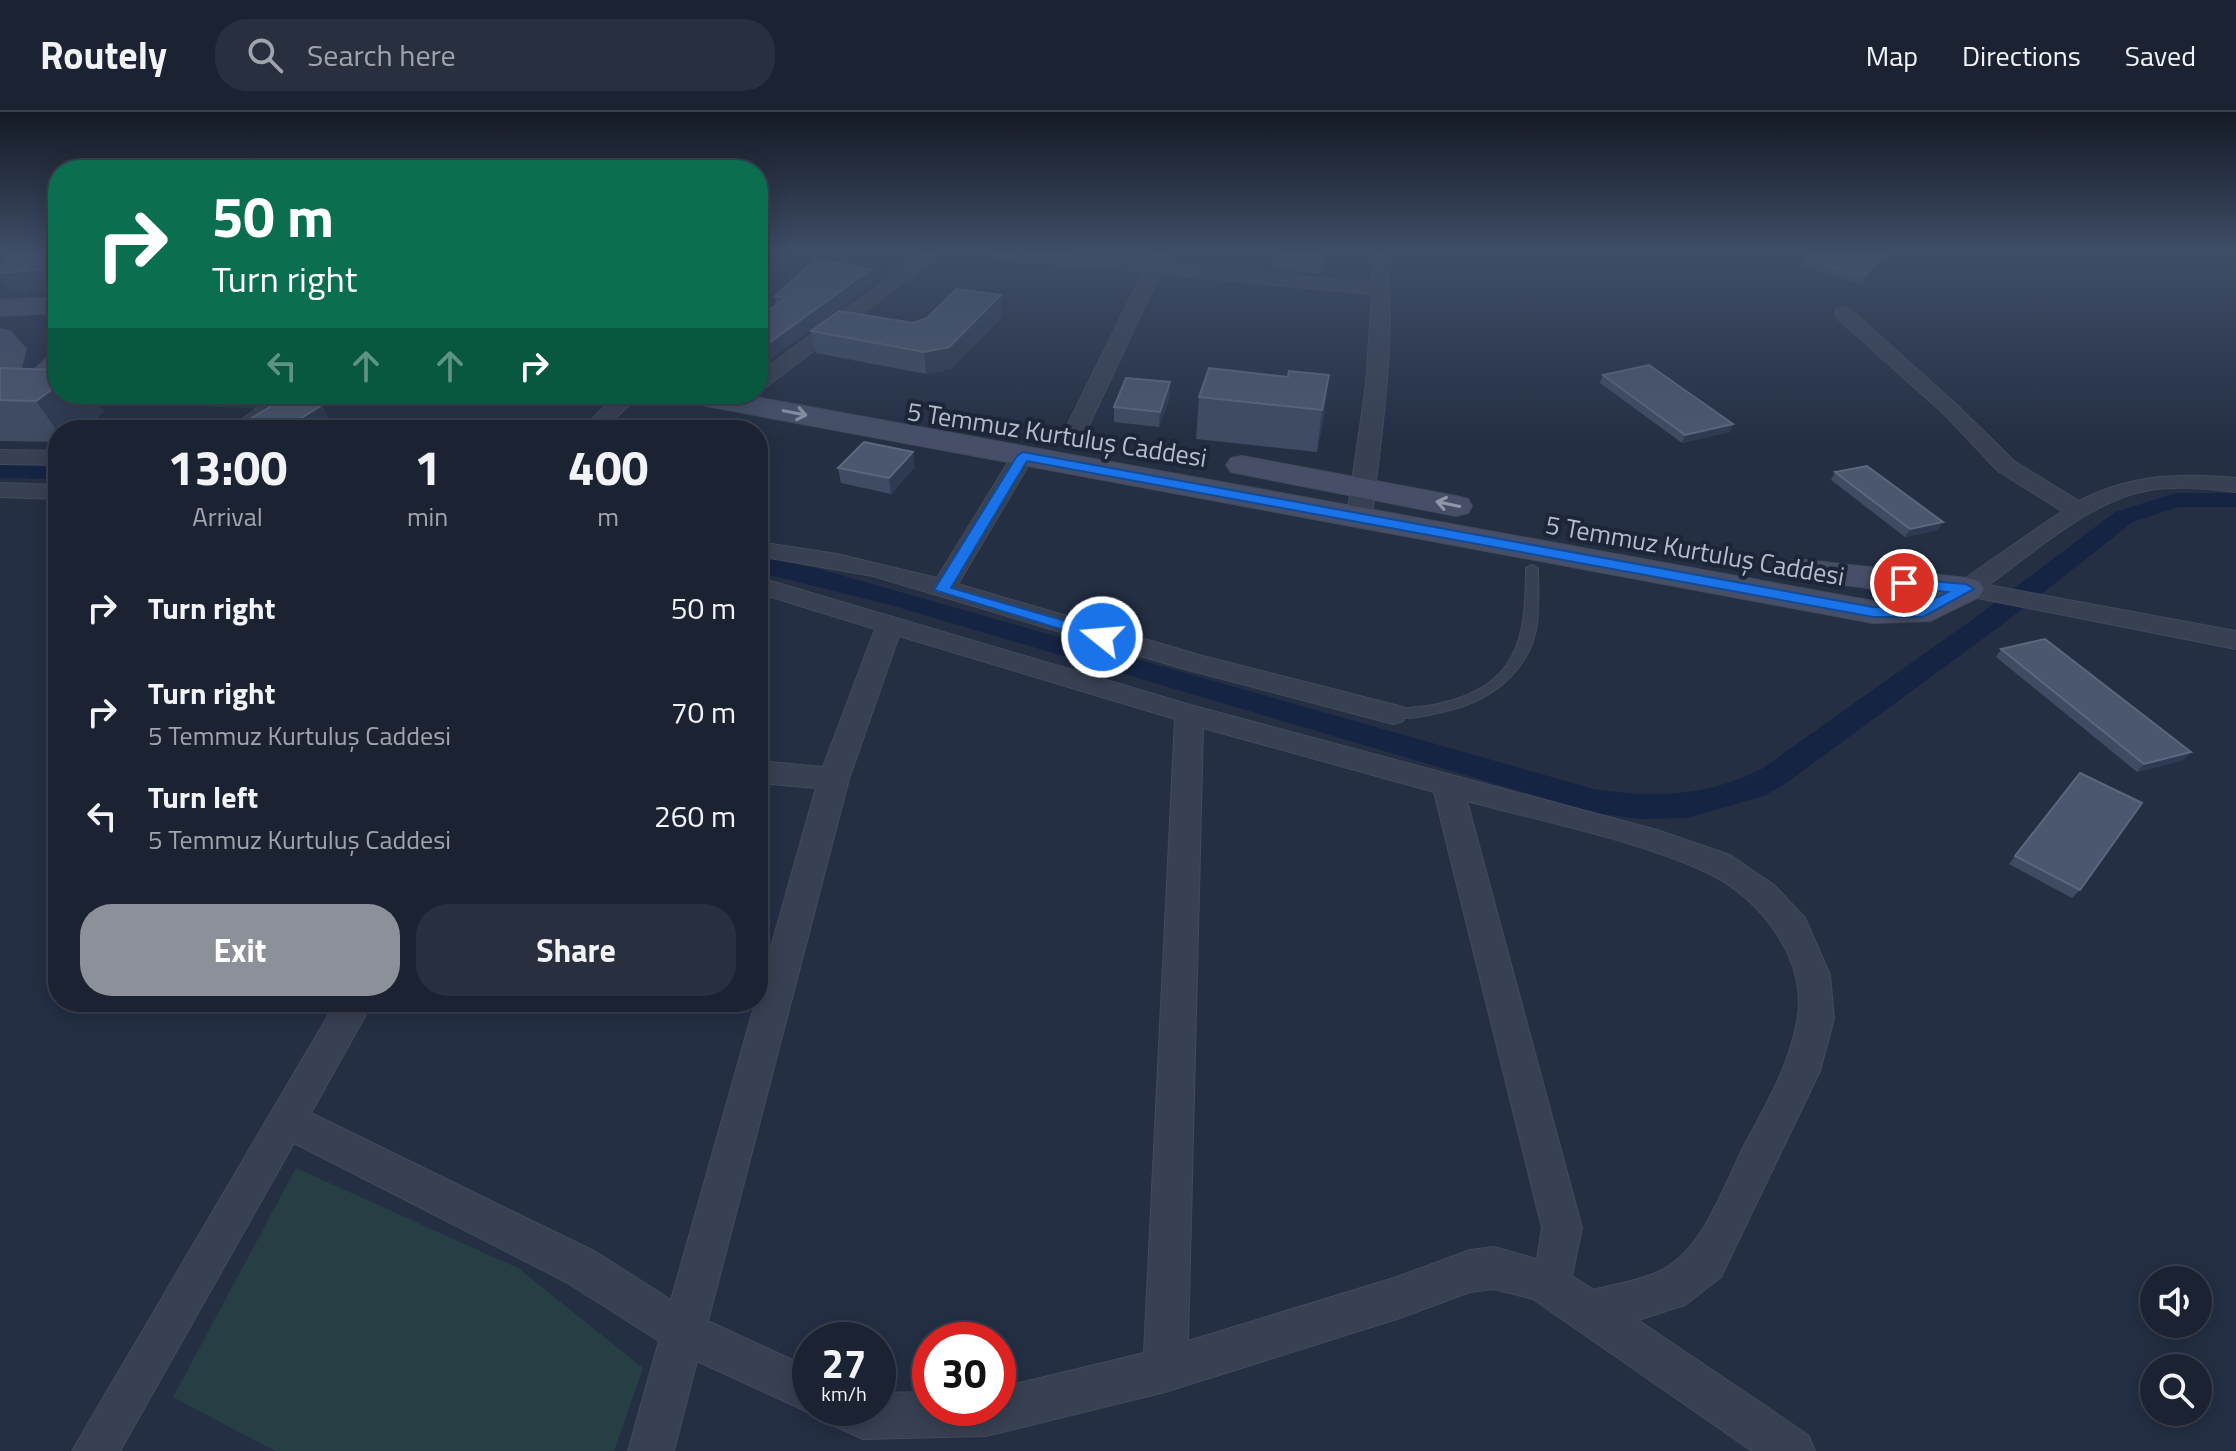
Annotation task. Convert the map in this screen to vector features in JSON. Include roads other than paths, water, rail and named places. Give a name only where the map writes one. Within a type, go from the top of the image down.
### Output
[{"type":"main road","points":[[0,327],[48,350]]},
{"type":"main road","points":[[0,337],[12,349],[4,375]]},
{"type":"main road","points":[[4,375],[48,356]]},
{"type":"main road","points":[[0,415],[48,360]]},
{"type":"main road","name":"5 Temmuz Kurtuluş Caddesi","points":[[768,386],[928,426],[1023,456],[1362,501]]},
{"type":"main road","name":"5 Temmuz Kurtuluş Caddesi","points":[[764,404],[928,426],[1072,438],[1873,612],[1917,613],[1966,589]]},
{"type":"street","points":[[768,376],[849,315]]},
{"type":"street","points":[[1072,438],[1131,315]]},
{"type":"street","points":[[1362,501],[1380,315]]},
{"type":"street","points":[[1846,315],[1951,410],[2006,466],[2080,512]]},
{"type":"street","points":[[253,420],[276,404]]},
{"type":"street","points":[[602,420],[619,404]]},
{"type":"street","points":[[942,590],[1023,456]]},
{"type":"street","points":[[0,457],[48,458]]},
{"type":"street","points":[[1966,589],[2080,512],[2137,485],[2197,481],[2236,485]]},
{"type":"street","points":[[0,490],[48,492]]},
{"type":"street","points":[[768,550],[801,553],[879,569],[942,590],[1290,689],[1393,714]]},
{"type":"street","points":[[768,588],[1189,714],[1657,842],[1719,864],[1762,894],[1793,927],[1813,975],[1816,1019],[1802,1071],[1706,1262],[1670,1290],[1592,1312]]},
{"type":"street","points":[[1966,589],[2236,640]]},
{"type":"street","points":[[651,1451],[834,779],[890,624]]},
{"type":"street","points":[[1165,1370],[1189,714]]},
{"type":"street","points":[[768,773],[834,779]]},
{"type":"street","points":[[1448,786],[1562,1228],[1557,1263],[1548,1284]]},
{"type":"street","points":[[95,1451],[349,1012]]},
{"type":"street","points":[[287,1120],[581,1267],[685,1333],[792,1383]]},
{"type":"street","points":[[896,1415],[986,1413],[1165,1370],[1397,1298],[1470,1271],[1494,1268],[1519,1272],[1548,1284],[1792,1451]]},
{"type":"lane","points":[[1393,714],[1427,712],[1466,702],[1498,682],[1518,658],[1529,634],[1532,568]]},
{"type":"waterway","points":[[0,471],[48,472]]},
{"type":"waterway","points":[[768,566],[904,600],[1594,801],[1641,807],[1687,806],[1731,796],[1774,776],[1993,618],[2124,517],[2176,500],[2236,500]]}]
